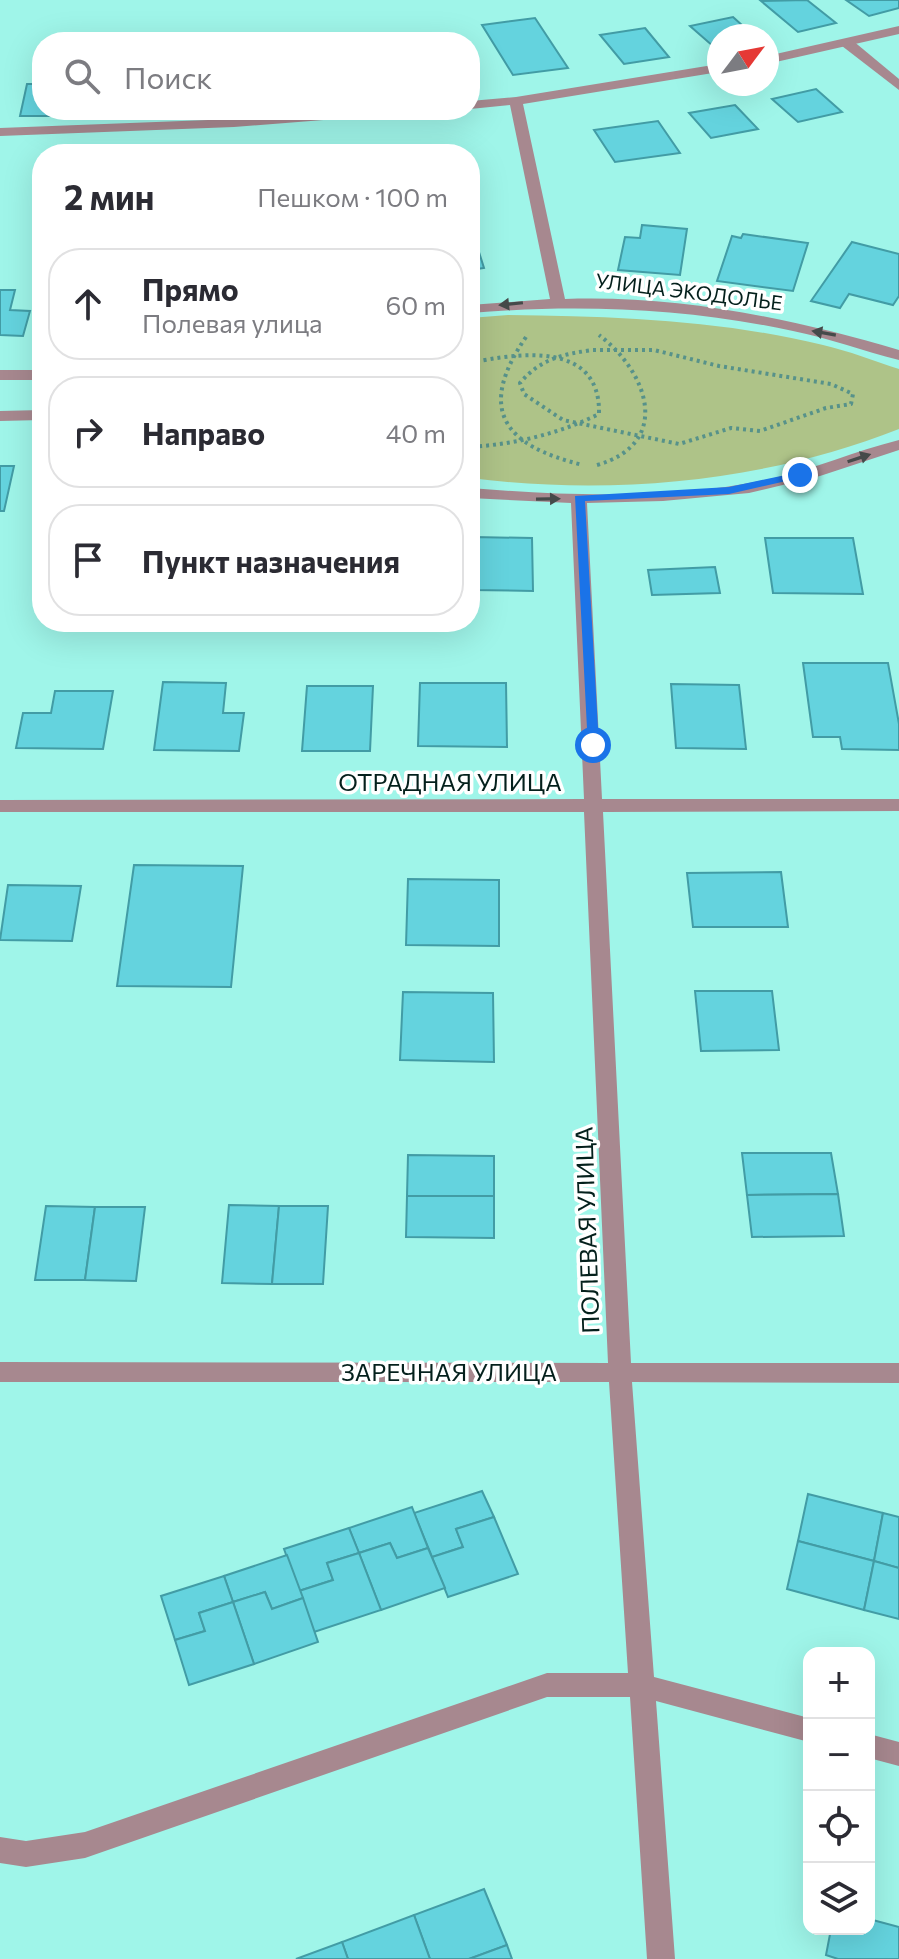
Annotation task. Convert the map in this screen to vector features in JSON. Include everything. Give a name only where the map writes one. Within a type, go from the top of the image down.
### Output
[{"type":"street","points":[[779,57],[899,30]]},
{"type":"street","points":[[847,43],[899,86]]},
{"type":"street","points":[[480,104],[707,70]]},
{"type":"street","points":[[516,101],[558,301]]},
{"type":"street","points":[[0,132],[272,120]]},
{"type":"street","name":"УЛИЦА ЭКОДОЛЬЕ","points":[[480,308],[558,301],[703,312],[840,336],[899,355]]},
{"type":"street","points":[[0,375],[32,375]]},
{"type":"street","points":[[0,416],[32,415]]},
{"type":"street","points":[[480,494],[579,499],[729,491],[824,470],[899,445]]},
{"type":"street","name":"ПОЛЕВАЯ УЛИЦА","points":[[579,499],[596,807],[620,1374],[661,1959]]},
{"type":"street","name":"ОТРАДНАЯ УЛИЦА","points":[[0,806],[899,805]]},
{"type":"street","name":"ЗАРЕЧНАЯ УЛИЦА","points":[[0,1372],[899,1373]]},
{"type":"street","points":[[0,1850],[26,1854],[85,1845],[547,1685],[640,1685],[803,1728]]},
{"type":"street","points":[[875,1748],[899,1754]]},
{"type":"path","points":[[524,302],[536,325],[513,355],[498,385],[498,404],[506,421],[523,443],[562,461],[589,466],[615,462],[635,449],[645,430],[639,387],[619,350],[597,333]]},
{"type":"path","points":[[480,361],[513,355],[555,356],[654,350],[719,366],[831,384],[853,394],[851,404],[826,408],[760,431],[731,428],[679,444],[642,435],[580,424],[563,420],[541,408],[524,394],[520,383],[531,367],[555,356],[569,359],[585,373],[601,398],[599,414],[580,424],[523,443],[480,446]]},
{"type":"green space","points":[[480,317],[627,318],[706,325],[842,350],[899,369],[899,429],[796,462],[688,480],[579,485],[480,479]]},
{"type":"building","points":[[807,0],[836,23],[798,32],[761,1]]},
{"type":"building","points":[[846,0],[899,0],[899,8],[869,16]]},
{"type":"building","points":[[733,17],[741,24],[707,24],[707,41],[690,26]]},
{"type":"building","points":[[535,18],[568,68],[513,75],[482,25]]},
{"type":"building","points":[[645,28],[669,57],[624,64],[600,35]]},
{"type":"building","points":[[27,84],[32,84],[32,116],[20,116]]},
{"type":"building","points":[[816,89],[842,112],[798,122],[772,99]]},
{"type":"building","points":[[735,105],[758,129],[711,138],[689,113]]},
{"type":"building","points":[[658,121],[680,153],[615,162],[594,130]]},
{"type":"building","points":[[642,225],[687,229],[680,275],[618,270],[625,237],[640,238]]},
{"type":"building","points":[[743,234],[808,243],[793,291],[717,281],[732,236],[741,238]]},
{"type":"building","points":[[852,242],[899,254],[899,296],[893,305],[849,294],[840,308],[811,301]]},
{"type":"building","points":[[0,290],[15,290],[10,310],[30,311],[23,336],[0,335]]},
{"type":"building","points":[[0,466],[14,466],[4,511],[0,511]]},
{"type":"building","points":[[480,537],[532,538],[533,591],[480,590]]},
{"type":"building","points":[[765,538],[853,538],[863,594],[773,593]]},
{"type":"building","points":[[715,567],[720,593],[652,595],[648,570]]},
{"type":"building","points":[[803,663],[888,663],[899,724],[899,750],[842,749],[840,737],[813,737]]},
{"type":"building","points":[[163,682],[226,683],[223,713],[244,713],[239,751],[154,750]]},
{"type":"building","points":[[420,683],[506,683],[507,747],[418,746]]},
{"type":"building","points":[[671,684],[739,685],[746,749],[676,748]]},
{"type":"building","points":[[307,686],[373,686],[370,751],[302,751]]},
{"type":"building","points":[[55,691],[113,691],[103,749],[16,748],[23,713],[51,713]]},
{"type":"building","points":[[134,865],[243,866],[231,987],[117,986]]},
{"type":"building","points":[[781,872],[788,927],[693,927],[687,873]]},
{"type":"building","points":[[408,879],[499,880],[499,946],[406,945]]},
{"type":"building","points":[[8,885],[81,886],[72,941],[0,940]]},
{"type":"building","points":[[695,991],[772,991],[779,1050],[701,1051]]},
{"type":"building","points":[[403,992],[493,993],[494,1062],[400,1060]]},
{"type":"building","points":[[742,1153],[831,1153],[838,1194],[747,1195]]},
{"type":"building","points":[[408,1155],[494,1156],[494,1196],[407,1196]]},
{"type":"building","points":[[838,1194],[844,1236],[752,1237],[747,1195]]},
{"type":"building","points":[[407,1196],[494,1196],[494,1238],[406,1237]]},
{"type":"building","points":[[229,1205],[279,1206],[272,1284],[222,1283]]},
{"type":"building","points":[[46,1206],[95,1207],[85,1280],[35,1280]]},
{"type":"building","points":[[279,1206],[328,1206],[323,1284],[272,1284]]},
{"type":"building","points":[[95,1207],[145,1207],[136,1281],[85,1280]]},
{"type":"building","points":[[482,1491],[494,1517],[456,1529],[463,1547],[432,1557],[414,1513]]},
{"type":"building","points":[[808,1494],[883,1513],[874,1561],[798,1541]]},
{"type":"building","points":[[412,1507],[428,1548],[397,1558],[390,1543],[359,1553],[349,1528]]},
{"type":"building","points":[[883,1513],[899,1517],[899,1568],[874,1561]]},
{"type":"building","points":[[494,1517],[518,1574],[448,1597],[432,1557],[463,1547],[456,1529]]},
{"type":"building","points":[[349,1528],[359,1553],[327,1563],[333,1580],[299,1591],[284,1549]]},
{"type":"building","points":[[798,1541],[874,1561],[864,1610],[787,1589]]},
{"type":"building","points":[[390,1543],[397,1558],[428,1548],[445,1588],[381,1610],[359,1553]]},
{"type":"building","points":[[359,1553],[381,1610],[314,1632],[299,1591],[333,1580],[327,1563]]},
{"type":"building","points":[[287,1555],[303,1598],[272,1609],[265,1592],[233,1602],[224,1576]]},
{"type":"building","points":[[874,1561],[899,1568],[899,1619],[864,1610]]},
{"type":"building","points":[[224,1576],[233,1602],[199,1613],[205,1631],[175,1640],[161,1596]]},
{"type":"building","points":[[265,1592],[272,1609],[303,1598],[318,1642],[254,1664],[233,1602]]},
{"type":"building","points":[[233,1602],[254,1664],[189,1685],[175,1640],[205,1631],[199,1613]]},
{"type":"building","points":[[484,1889],[507,1945],[469,1959],[430,1959],[414,1915]]},
{"type":"building","points":[[414,1915],[430,1959],[348,1959],[342,1942]]},
{"type":"building","points":[[875,1921],[899,1927],[899,1959],[838,1959],[826,1955],[830,1935],[875,1935]]},
{"type":"building","points":[[342,1942],[348,1959],[296,1959]]},
{"type":"building","points":[[507,1945],[512,1959],[469,1959]]},
{"type":"route","points":[[593,745],[579,499],[729,491],[800,475]]}]
